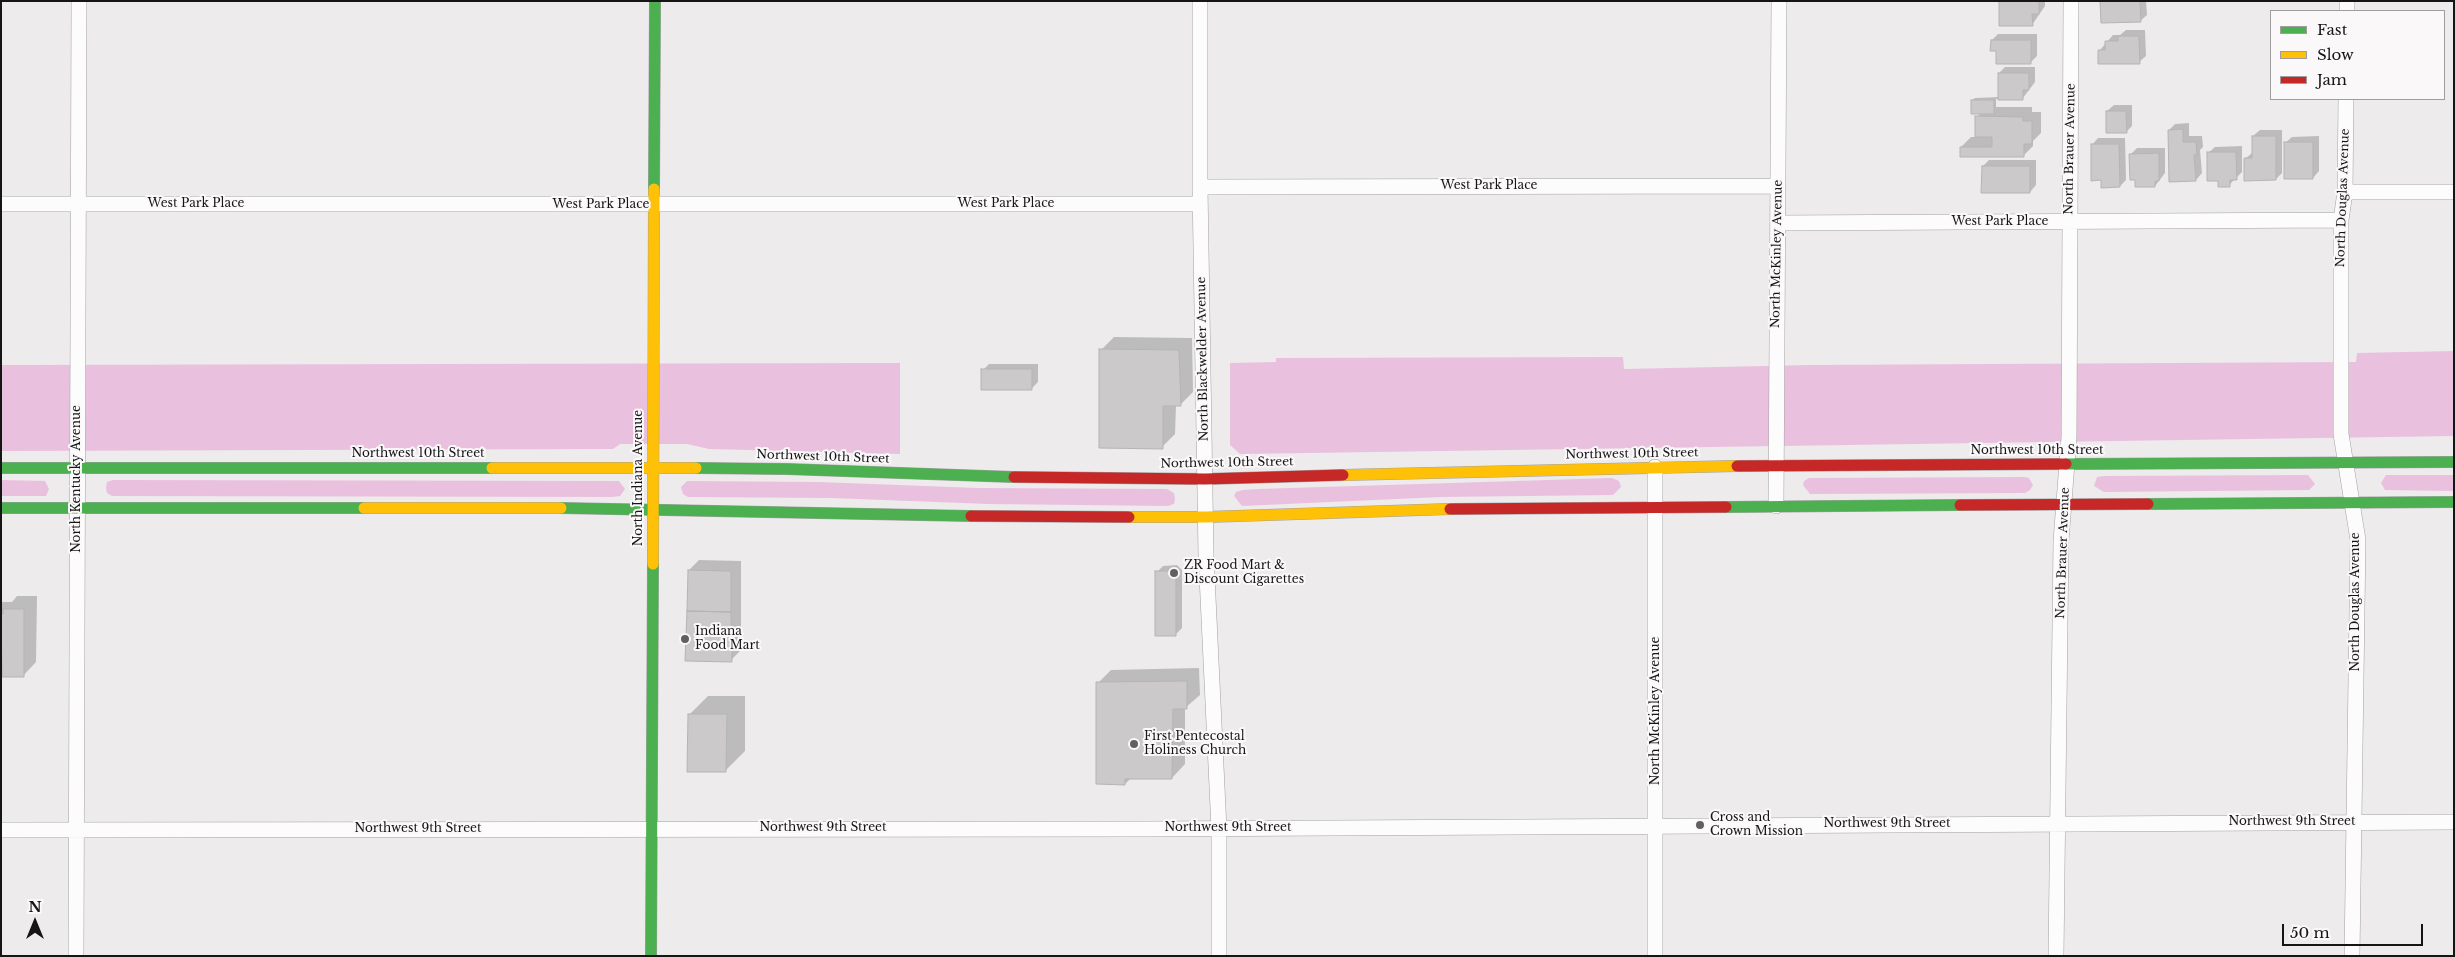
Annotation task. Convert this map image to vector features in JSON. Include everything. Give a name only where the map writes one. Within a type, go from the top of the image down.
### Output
[{"type":"main road","name":"North Indiana Avenue","points":[[651,956],[655,1]]},
{"type":"main road","name":"Northwest 10th Street","points":[[1,468],[787,469],[993,477],[1205,479],[1484,470],[1655,467],[2454,462]]},
{"type":"main road","points":[[1,508],[652,508],[992,516],[1206,517],[1485,508],[2454,502]]},
{"type":"street","name":"North Kentucky Avenue","points":[[76,956],[79,1]]},
{"type":"street","name":"North Blackwelder Avenue","points":[[1200,1],[1200,204],[1205,479],[1219,828],[1219,956]]},
{"type":"street","name":"North McKinley Avenue","points":[[1776,506],[1779,1]]},
{"type":"street","name":"North Brauer Avenue","points":[[2056,956],[2061,541],[2069,437],[2071,1]]},
{"type":"street","name":"North Douglas Avenue","points":[[2346,100],[2344,192],[2341,220],[2341,434],[2358,540],[2352,956]]},
{"type":"street","name":"West Park Place","points":[[1200,186],[1778,186]]},
{"type":"street","points":[[2344,192],[2454,192]]},
{"type":"street","name":"West Park Place","points":[[1,204],[654,206],[1200,204]]},
{"type":"street","name":"West Park Place","points":[[1778,224],[2341,220]]},
{"type":"street","name":"North McKinley Avenue","points":[[1655,467],[1655,956]]},
{"type":"street","name":"Northwest 9th Street","points":[[1,830],[1219,828],[2454,822]]},
{"type":"shaded area","points":[[2454,351],[2454,436],[1240,454],[1230,445],[1230,363],[1276,362],[1276,358],[1623,357],[1624,369],[1810,365],[2356,362],[2357,353]]},
{"type":"shaded area","points":[[900,363],[900,454],[709,449],[687,444],[620,444],[613,449],[1,451],[1,365]]},
{"type":"shaded area","points":[[2308,475],[2315,484],[2309,490],[2104,492],[2094,486],[2097,477],[2104,476]]},
{"type":"shaded area","points":[[2386,475],[2454,475],[2454,491],[2385,490],[2381,483]]},
{"type":"shaded area","points":[[1612,478],[1619,481],[1621,487],[1613,495],[1441,497],[1242,506],[1234,496],[1236,492],[1258,489]]},
{"type":"shaded area","points":[[1809,478],[2029,478],[2033,485],[2025,493],[1810,494],[1803,485],[1804,481]]},
{"type":"shaded area","points":[[1,480],[45,481],[49,489],[46,496],[1,496]]},
{"type":"shaded area","points":[[113,480],[619,481],[625,489],[620,496],[612,497],[112,496],[107,493],[106,488],[107,482]]},
{"type":"shaded area","points":[[687,481],[819,482],[978,488],[1167,489],[1174,493],[1175,499],[1174,504],[1168,506],[989,504],[831,498],[688,497],[683,494],[681,487]]},
{"type":"building","points":[[1999,1],[2039,1],[2039,14],[2032,14],[2033,26],[1999,26]]},
{"type":"building","points":[[2100,1],[2140,1],[2141,22],[2101,23]]},
{"type":"building","points":[[2118,36],[2139,36],[2140,64],[2098,64],[2098,50],[2105,50],[2105,41],[2118,41]]},
{"type":"building","points":[[1991,40],[2031,40],[2031,64],[1996,64],[1996,51],[1990,51]]},
{"type":"building","points":[[1998,73],[2029,73],[2029,90],[2023,90],[2023,100],[1998,100]]},
{"type":"building","points":[[1971,100],[1994,100],[1994,114],[1971,114]]},
{"type":"building","points":[[2106,111],[2126,111],[2127,133],[2106,133]]},
{"type":"building","points":[[1975,116],[2023,117],[2023,121],[2032,121],[2032,144],[2024,144],[2024,157],[1960,157],[1960,147],[1992,147],[1992,137],[1975,137]]},
{"type":"building","points":[[2183,129],[2183,142],[2196,142],[2197,155],[2194,155],[2196,181],[2169,182],[2168,130]]},
{"type":"building","points":[[2252,136],[2276,136],[2276,180],[2244,181],[2244,158],[2252,158]]},
{"type":"building","points":[[2284,142],[2313,142],[2313,179],[2284,179]]},
{"type":"building","points":[[2091,144],[2119,144],[2120,187],[2101,188],[2101,180],[2091,181]]},
{"type":"building","points":[[2207,152],[2236,152],[2237,180],[2230,180],[2230,187],[2218,187],[2218,181],[2207,181]]},
{"type":"building","points":[[2159,153],[2159,181],[2155,181],[2155,187],[2135,187],[2135,180],[2130,180],[2129,154]]},
{"type":"building","points":[[1982,166],[2030,166],[2030,193],[1981,193]]},
{"type":"building","points":[[1099,349],[1179,350],[1181,406],[1163,406],[1163,449],[1099,448]]},
{"type":"building","points":[[981,369],[1032,369],[1032,390],[981,390]]},
{"type":"building","points":[[688,570],[731,571],[731,612],[687,611]]},
{"type":"building","points":[[1155,571],[1170,571],[1176,577],[1176,636],[1155,636]]},
{"type":"building","points":[[3,609],[24,609],[24,677],[2,677],[1,614],[3,614]]},
{"type":"building","points":[[687,611],[731,612],[732,662],[685,661]]},
{"type":"building","name":"First Pentecostal Holiness Church","points":[[1187,681],[1187,709],[1173,709],[1172,779],[1125,779],[1125,785],[1096,784],[1096,682]]},
{"type":"building","points":[[688,714],[727,714],[726,772],[687,772]]},
{"type":"traffic: fast","points":[[654,189],[655,1]]},
{"type":"traffic: fast","points":[[2066,464],[2454,462]]},
{"type":"traffic: fast","points":[[1,468],[492,468]]},
{"type":"traffic: fast","points":[[696,468],[787,469],[1014,477]]},
{"type":"traffic: fast","points":[[2148,504],[2454,502]]},
{"type":"traffic: fast","points":[[1726,507],[1960,505]]},
{"type":"traffic: fast","points":[[1,508],[364,508]]},
{"type":"traffic: fast","points":[[561,508],[971,516]]},
{"type":"traffic: fast","points":[[651,956],[653,564]]},
{"type":"traffic: slow","points":[[653,564],[654,189]]},
{"type":"traffic: slow","points":[[1343,475],[1737,466]]},
{"type":"traffic: slow","points":[[492,468],[696,468]]},
{"type":"traffic: slow","points":[[364,508],[561,508]]},
{"type":"traffic: slow","points":[[1129,517],[1206,517],[1450,509]]},
{"type":"traffic: jam","points":[[1737,466],[2066,464]]},
{"type":"traffic: jam","points":[[1014,477],[1205,479],[1343,475]]},
{"type":"traffic: jam","points":[[1960,505],[2148,504]]},
{"type":"traffic: jam","points":[[1450,509],[1726,507]]},
{"type":"traffic: jam","points":[[971,516],[1129,517]]},
{"type":"place","name":"ZR Food Mart & Discount Cigarettes","points":[[1174,573]]},
{"type":"place","name":"Indiana Food Mart","points":[[685,639]]},
{"type":"place","name":"First Pentecostal Holiness Church","points":[[1134,744]]},
{"type":"place","name":"Cross and Crown Mission","points":[[1700,825]]}]
